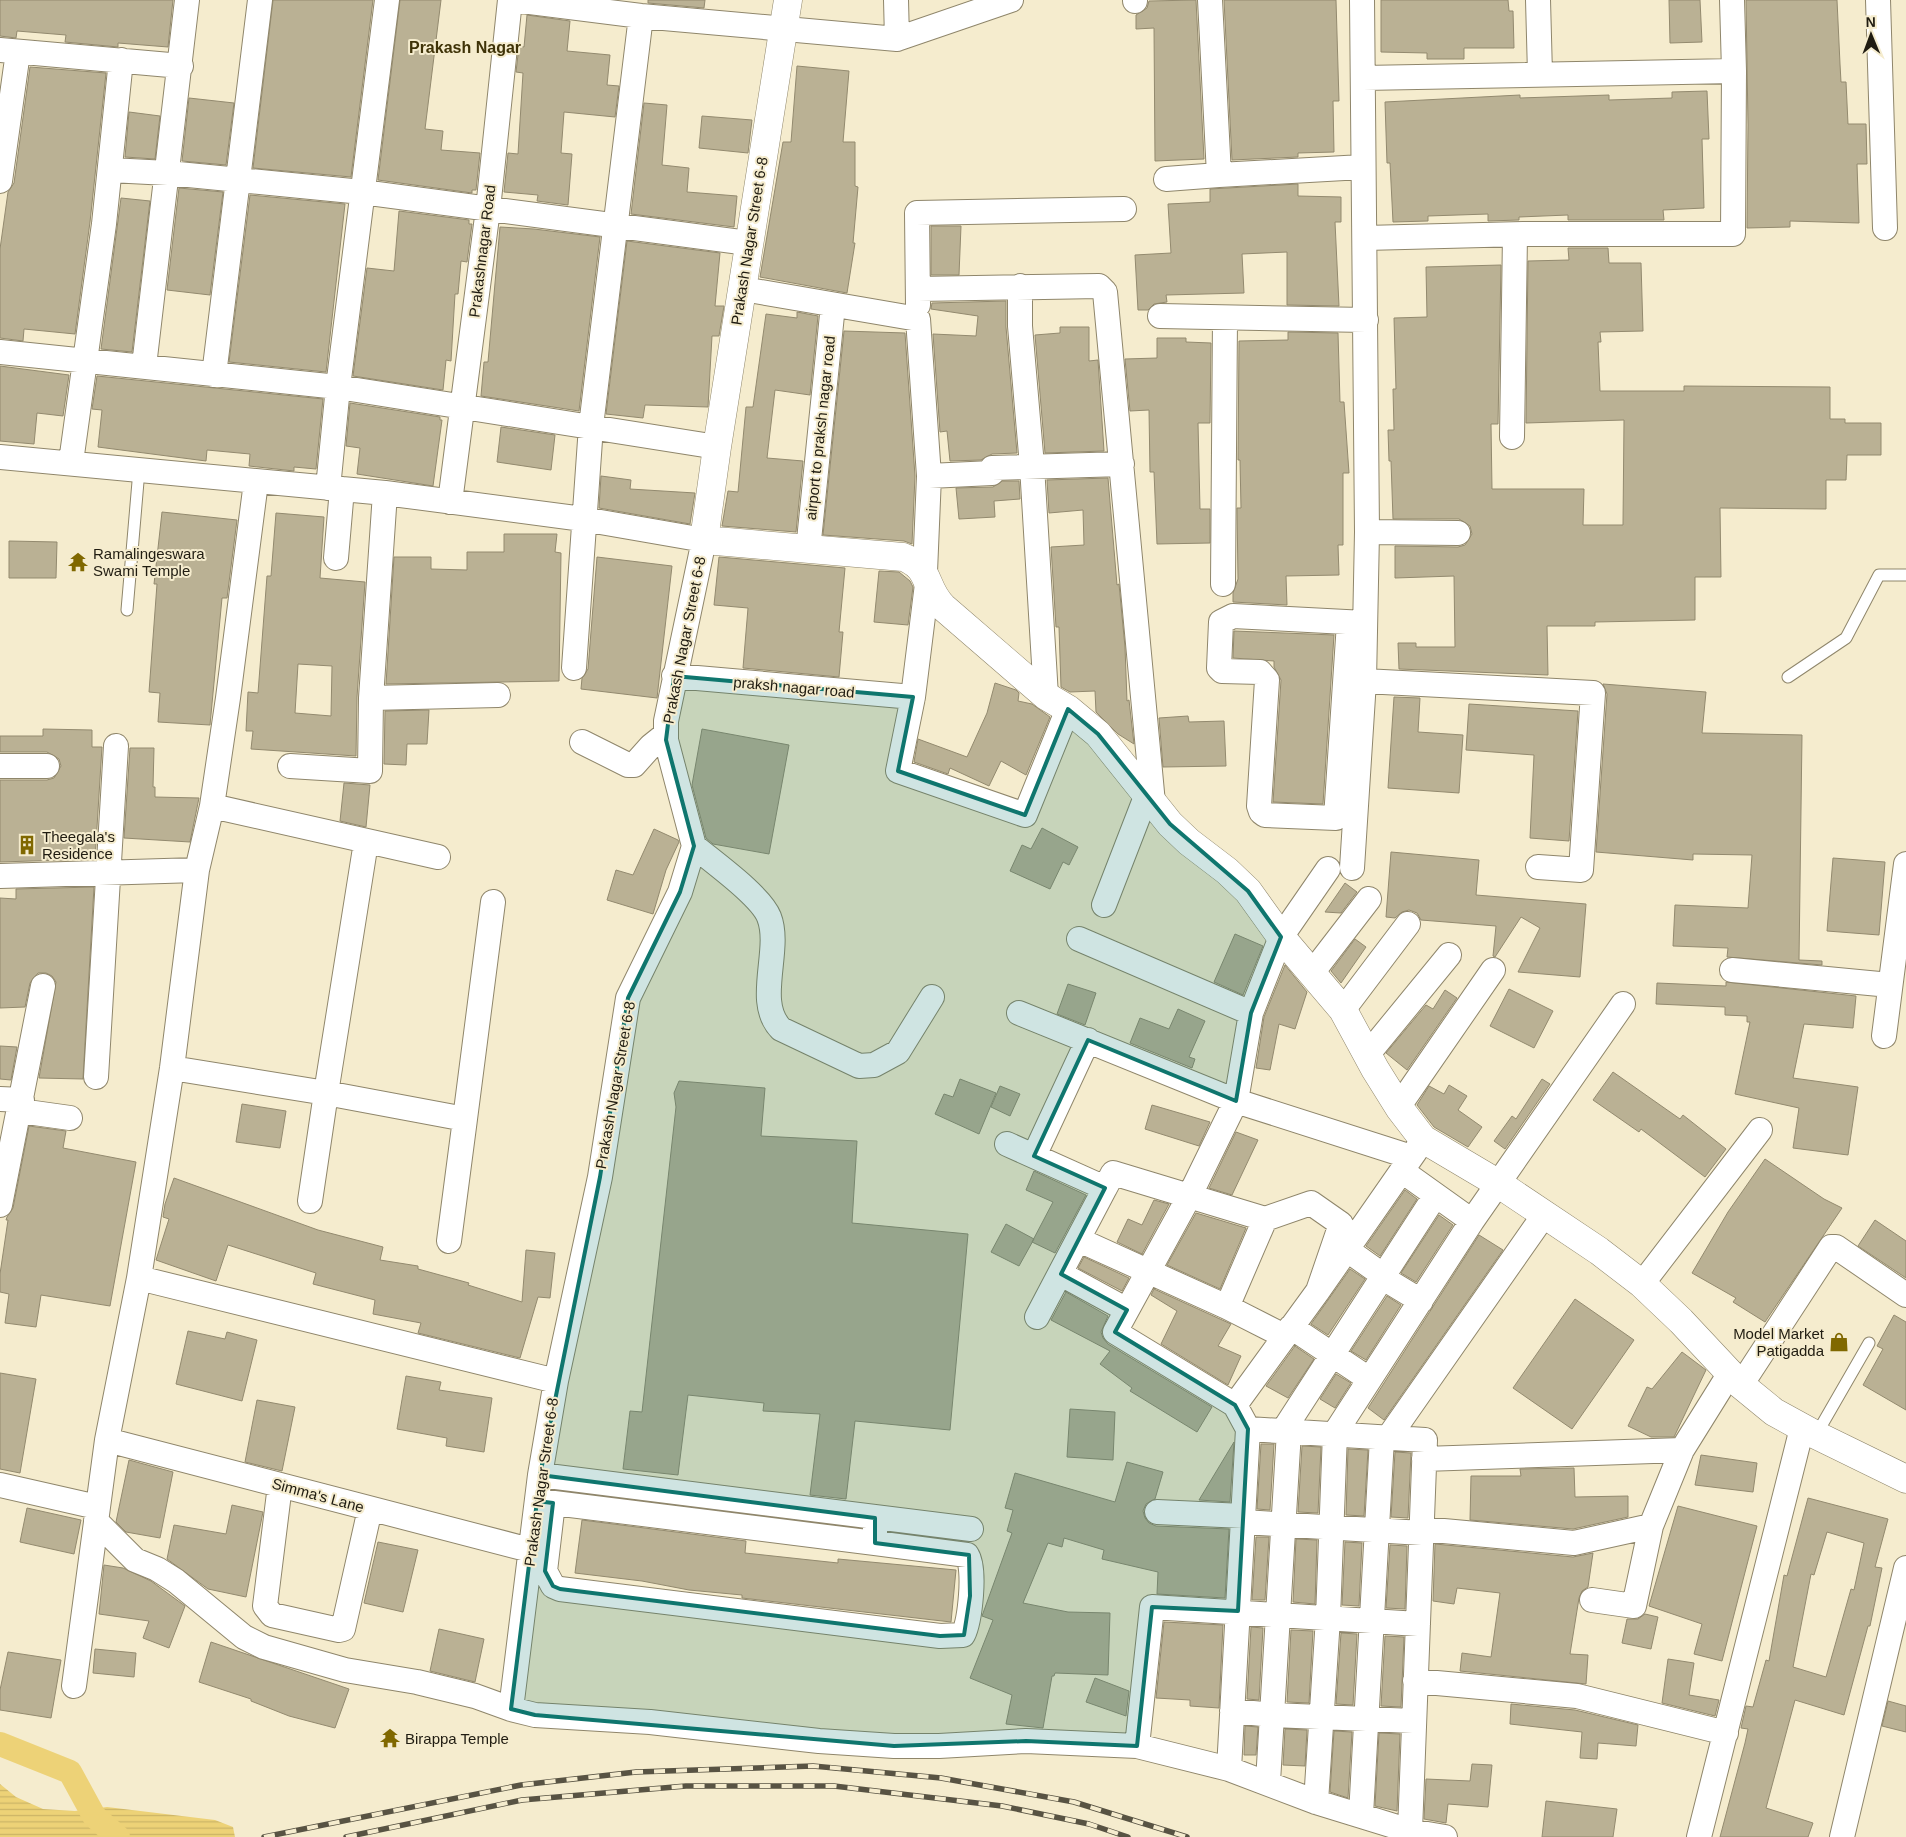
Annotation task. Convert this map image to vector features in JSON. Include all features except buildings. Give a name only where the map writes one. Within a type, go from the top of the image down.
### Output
[{"type":"street","points":[[144,366],[187,0]]},
{"type":"street","points":[[214,375],[236,181],[260,0]]},
{"type":"street","points":[[336,558],[335,489],[338,388],[387,0]]},
{"type":"street","points":[[512,0],[642,16],[897,39],[1011,0]]},
{"type":"street","name":"Prakashnagar Road","points":[[450,502],[488,209],[512,0]]},
{"type":"street","name":"Prakash Nagar Street 6-8","points":[[511,1709],[530,1550],[545,1502],[540,1475],[556,1381],[600,1177],[628,998],[680,892],[694,846],[666,734],[674,676],[704,540],[743,289],[748,243],[788,0]]},
{"type":"street","points":[[896,0],[897,39]]},
{"type":"street","points":[[1210,0],[1220,175]]},
{"type":"street","points":[[1352,868],[1346,819],[1357,623],[1367,532],[1365,238],[1362,167],[1362,0]]},
{"type":"street","points":[[1538,0],[1540,74]]},
{"type":"street","points":[[1365,238],[1733,234],[1734,71],[1732,0]]},
{"type":"street","points":[[1878,0],[1886,228]]},
{"type":"street","points":[[574,668],[591,426],[642,16]]},
{"type":"street","points":[[0,181],[9,51],[180,66]]},
{"type":"street","points":[[71,462],[110,170],[121,60]]},
{"type":"street","points":[[1363,78],[1734,71]]},
{"type":"street","points":[[1166,179],[1362,167]]},
{"type":"street","points":[[110,170],[168,173],[362,192],[616,224],[748,243]]},
{"type":"street","points":[[1020,286],[1020,326],[1032,466],[1057,702],[1025,815],[898,770],[914,697],[926,578],[929,476],[918,319],[917,213],[1124,209]]},
{"type":"street","points":[[1512,437],[1515,235]]},
{"type":"street","points":[[918,289],[1099,286],[1105,292],[1122,464],[1150,799],[1104,905]]},
{"type":"street","points":[[743,289],[918,319]]},
{"type":"street","name":"airport to praksh nagar road","points":[[808,550],[833,305]]},
{"type":"street","points":[[1160,316],[1366,320]]},
{"type":"street","points":[[1223,584],[1225,318]]},
{"type":"street","points":[[0,352],[338,388],[717,447]]},
{"type":"street","points":[[0,457],[71,462],[256,482],[385,493],[583,519],[704,540],[903,557],[917,562],[934,598],[943,607],[1098,734],[1176,830],[1227,871],[1248,891],[1281,937],[1343,1010],[1399,1106],[1412,1156],[1435,1196],[1472,1221]]},
{"type":"street","points":[[929,476],[992,473],[992,468],[1122,464]]},
{"type":"street","points":[[74,1686],[107,1440],[139,1278],[172,1068],[197,870],[212,806],[256,482]]},
{"type":"street","points":[[290,766],[370,771],[371,698],[385,493]]},
{"type":"street","points":[[1367,532],[1458,533]]},
{"type":"street","points":[[1346,819],[1265,815],[1261,812],[1267,680],[1260,672],[1222,671],[1219,668],[1221,622],[1233,616],[1357,623]]},
{"type":"street","points":[[1346,819],[1364,680],[1357,623]]},
{"type":"street","name":"praksh nagar road","points":[[674,676],[914,697]]},
{"type":"street","points":[[1364,680],[1593,693],[1581,870],[1538,867]]},
{"type":"street","points":[[371,698],[498,695]]},
{"type":"street","points":[[582,742],[628,765],[634,765],[651,746],[666,734]]},
{"type":"street","points":[[96,1077],[116,746]]},
{"type":"street","points":[[0,766],[47,766]]},
{"type":"street","points":[[212,806],[438,857]]},
{"type":"street","points":[[310,1201],[366,842]]},
{"type":"street","points":[[694,846],[760,902],[768,915],[772,933],[770,1009],[774,1022],[781,1029],[859,1066],[874,1065],[898,1052],[932,997]]},
{"type":"street","points":[[1884,1036],[1906,864]]},
{"type":"street","points":[[1229,1769],[1248,1429],[1235,1405],[1115,1332],[1190,1195],[1236,1101],[1251,1013],[1281,937],[1328,869]]},
{"type":"street","points":[[0,876],[197,870]]},
{"type":"street","points":[[1312,973],[1369,899]]},
{"type":"street","points":[[449,1241],[493,902]]},
{"type":"street","points":[[1343,1010],[1408,924]]},
{"type":"street","points":[[1079,939],[1251,1013]]},
{"type":"street","points":[[1368,1054],[1449,955]]},
{"type":"street","points":[[1399,1106],[1493,970]]},
{"type":"street","points":[[1732,970],[1890,985]]},
{"type":"street","points":[[0,1205],[14,1103],[43,986]]},
{"type":"street","points":[[1316,1802],[1323,1718],[1335,1433],[1472,1221],[1623,1004]]},
{"type":"street","points":[[1019,1013],[1236,1101],[1499,1184],[1599,1252],[1642,1284],[1681,1321],[1735,1379],[1774,1412],[1809,1432],[1906,1479]]},
{"type":"street","points":[[1034,1156],[1088,1040]]},
{"type":"street","points":[[172,1068],[326,1093],[465,1119]]},
{"type":"street","points":[[14,1103],[70,1118]]},
{"type":"street","points":[[1642,1284],[1760,1130]]},
{"type":"street","points":[[1007,1144],[1105,1188]]},
{"type":"street","points":[[1235,1405],[1318,1291],[1412,1156]]},
{"type":"street","points":[[1037,1317],[1113,1173],[1264,1219],[1311,1203],[1341,1224],[1318,1291]]},
{"type":"street","points":[[1268,1782],[1284,1525],[1286,1431],[1435,1196]]},
{"type":"street","points":[[1361,1814],[1376,1530],[1385,1438],[1544,1215]]},
{"type":"street","points":[[1227,1307],[1264,1219]]},
{"type":"street","points":[[1079,1240],[1227,1307],[1288,1332],[1334,1354],[1370,1378]]},
{"type":"street","points":[[1592,1600],[1634,1606],[1651,1526],[1682,1450],[1831,1248],[1836,1247],[1906,1295]]},
{"type":"street","points":[[1346,1249],[1384,1276],[1383,1278],[1421,1301]]},
{"type":"street","points":[[1061,1274],[1127,1310]]},
{"type":"street","points":[[139,1278],[556,1381]]},
{"type":"street","points":[[1248,1429],[1425,1440],[1410,1831]]},
{"type":"street","points":[[1699,1837],[1809,1432]]},
{"type":"street","name":"Simma's Lane","points":[[107,1440],[530,1550]]},
{"type":"street","points":[[1424,1459],[1682,1450]]},
{"type":"street","points":[[540,1475],[971,1529]]},
{"type":"street","points":[[0,1485],[96,1514],[135,1560],[157,1569],[176,1581],[244,1637],[264,1647],[345,1670],[417,1682],[475,1696],[511,1709],[535,1715],[650,1722],[819,1741],[894,1746],[1026,1741],[1137,1746],[1229,1769],[1268,1782],[1316,1802],[1361,1814],[1410,1831],[1445,1837]]},
{"type":"street","points":[[280,1486],[265,1606],[272,1615],[339,1630],[342,1628],[370,1509]]},
{"type":"street","points":[[545,1502],[875,1543],[967,1555],[971,1574],[970,1596],[968,1620],[963,1636],[940,1636],[553,1586],[546,1571],[545,1502]]},
{"type":"street","points":[[1157,1512],[1243,1519],[1284,1525],[1422,1531],[1574,1543],[1651,1526]]},
{"type":"street","points":[[875,1518],[875,1543]]},
{"type":"street","points":[[1842,1837],[1899,1633],[1906,1568]]},
{"type":"street","points":[[1137,1746],[1152,1607],[1418,1624]]},
{"type":"street","points":[[1415,1681],[1578,1696],[1726,1733]]},
{"type":"street","points":[[1232,1711],[1323,1718],[1414,1721]]},
{"type":"lane","points":[[127,610],[139,470]]},
{"type":"lane","points":[[1788,677],[1846,638],[1879,574],[1906,575]]},
{"type":"lane","points":[[1809,1432],[1869,1343]]},
{"type":"highlighted area","points":[[674,676],[913,697],[898,771],[1025,815],[1068,709],[1098,734],[1170,824],[1248,891],[1281,937],[1251,1013],[1236,1101],[1088,1040],[1034,1156],[1105,1188],[1061,1274],[1127,1310],[1115,1332],[1235,1405],[1248,1429],[1238,1611],[1152,1607],[1137,1746],[1026,1741],[894,1746],[535,1715],[511,1709],[537,1501],[553,1503],[545,1571],[553,1586],[560,1589],[940,1636],[964,1635],[970,1596],[969,1555],[875,1543],[875,1518],[540,1475],[600,1177],[628,998],[680,892],[694,846],[666,740]]},
{"type":"shaded area","points":[[0,1784],[16,1797],[43,1809],[75,1811],[107,1807],[215,1820],[233,1827],[235,1837],[0,1837]]},
{"type":"waterway","points":[[0,1744],[70,1772],[94,1816],[118,1837]]},
{"type":"railway","points":[[264,1837],[521,1785],[636,1772],[813,1766],[941,1778],[1074,1802],[1187,1837]]},
{"type":"railway","points":[[346,1837],[522,1800],[686,1786],[834,1786],[1002,1806],[1089,1824],[1128,1837]]},
{"type":"place","name":"Ramalingeswara Swami Temple","points":[[78,562]]},
{"type":"place","name":"Theegala's Residence","points":[[27,845]]},
{"type":"place","name":"Model Market Patigadda","points":[[1839,1342]]},
{"type":"place","name":"Birappa Temple","points":[[390,1738]]},
{"type":"district","name":"Prakash Nagar","points":[[465,47]]}]
